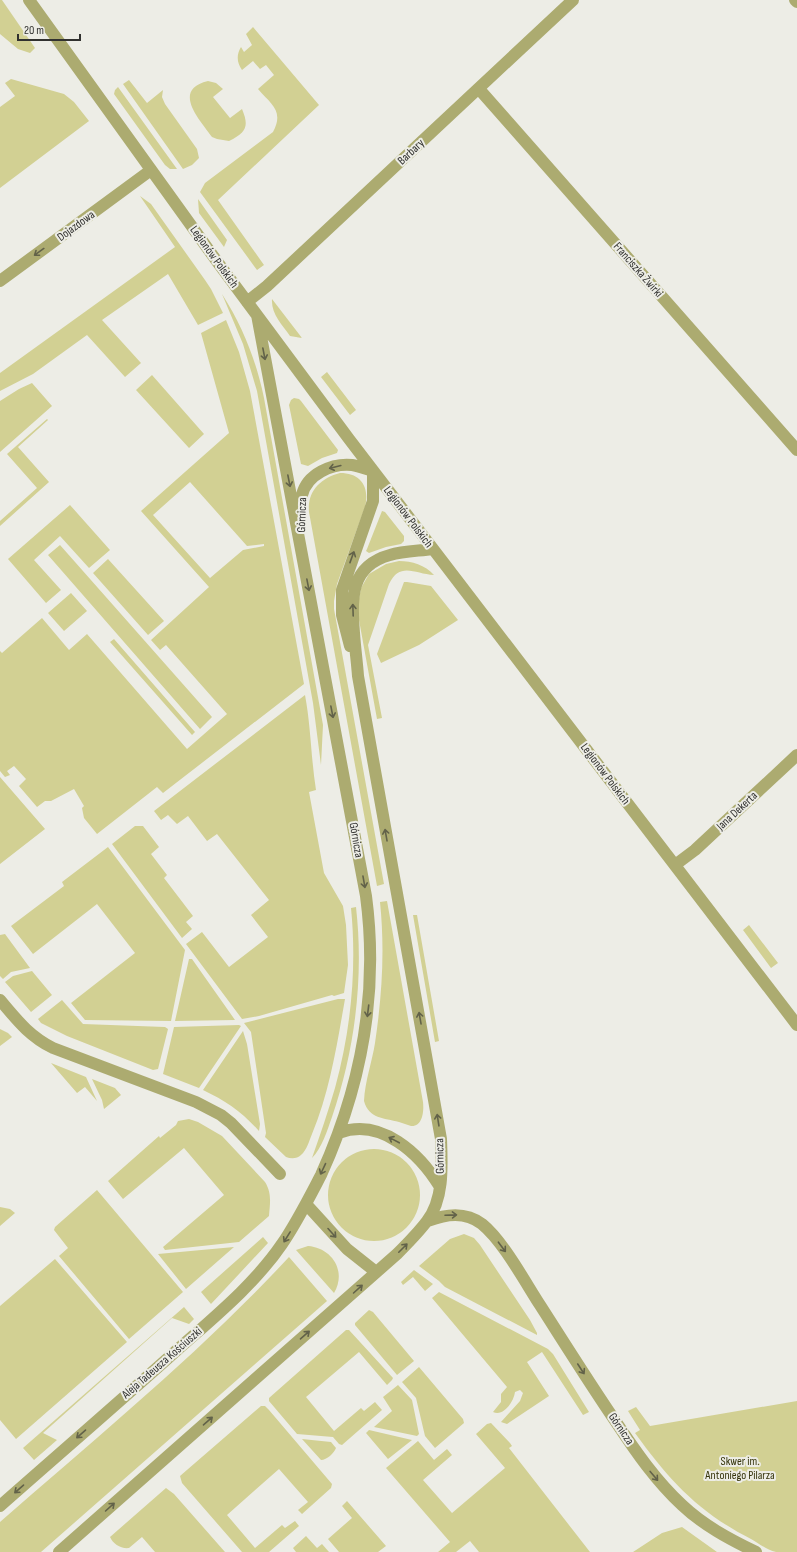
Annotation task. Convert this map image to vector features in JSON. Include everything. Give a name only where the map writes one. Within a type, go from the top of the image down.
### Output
[{"type":"street","name":"Legionów Polskich","points":[[30,0],[247,302],[373,471],[797,1025]]},
{"type":"street","name":"Barbary","points":[[247,302],[273,281],[573,0]]},
{"type":"street","name":"Franciszka Żwirki","points":[[479,89],[797,450]]},
{"type":"street","name":"Dojazdowa","points":[[0,281],[151,170]]},
{"type":"street","name":"Górnicza","points":[[257,315],[355,831],[370,924],[372,953],[370,993],[366,1025],[355,1082],[339,1133]]},
{"type":"street","name":"Górnicza","points":[[301,546],[301,495],[304,487],[315,475],[334,466],[344,465],[353,465],[373,471],[373,501],[342,590],[342,615],[358,676],[435,1101],[441,1139],[442,1166],[440,1187]]},
{"type":"street","name":"Górnicza","points":[[358,676],[352,600],[356,583],[360,575],[376,561],[389,555],[433,549]]},
{"type":"street","name":"Jana Dekerta","points":[[675,865],[695,850],[797,755]]},
{"type":"street","points":[[0,1000],[22,1027],[46,1045],[196,1102],[221,1115],[231,1123],[280,1174]]},
{"type":"street","points":[[59,1552],[376,1272],[411,1240],[428,1221],[435,1207],[440,1187],[426,1167],[404,1146],[395,1140],[378,1133],[352,1129],[339,1133],[306,1204],[347,1249],[376,1272]]},
{"type":"street","name":"Aleja Tadeusza Kościuszki","points":[[0,1506],[228,1304],[282,1245],[306,1204]]},
{"type":"street","name":"Górnicza","points":[[428,1221],[444,1215],[461,1215],[475,1219],[483,1224],[504,1249],[605,1406],[653,1474],[672,1495],[694,1515],[725,1536],[756,1552]]},
{"type":"green space","points":[[0,0],[2,0],[35,48],[30,53],[18,49],[0,34]]},
{"type":"green space","points":[[253,27],[319,105],[218,200],[264,265],[257,270],[200,192],[205,183],[273,132],[276,125],[277,113],[275,109],[258,89],[274,75],[266,65],[260,69],[253,61],[242,70],[238,62],[238,53],[241,47],[244,52],[252,45],[246,34]]},
{"type":"green space","points":[[11,79],[64,94],[74,102],[89,121],[0,188],[0,107],[15,96],[5,83]]},
{"type":"green space","points":[[129,80],[147,103],[163,90],[162,97],[165,104],[197,149],[199,158],[192,165],[183,169],[123,84]]},
{"type":"green space","points":[[208,81],[216,83],[223,89],[213,97],[230,118],[242,109],[246,124],[245,128],[240,135],[229,141],[212,137],[192,106],[190,98],[191,91],[197,85]]},
{"type":"green space","points":[[118,87],[177,169],[170,169],[165,165],[114,94]]},
{"type":"green space","points":[[140,196],[151,204],[205,280],[223,313],[198,325],[168,274],[102,320],[141,363],[125,377],[87,335],[33,374],[0,391],[0,373],[175,247]]},
{"type":"green space","points":[[198,199],[227,240],[224,247],[199,213]]},
{"type":"green space","points":[[222,294],[230,306],[248,344],[257,370],[264,398],[323,725],[321,765],[313,703],[257,391],[243,344]]},
{"type":"green space","points":[[272,299],[302,338],[290,336],[275,314]]},
{"type":"green space","points":[[226,320],[239,352],[250,391],[304,684],[163,793],[157,787],[97,834],[84,818],[82,808],[84,806],[74,789],[51,801],[45,801],[37,807],[19,786],[26,779],[14,766],[7,771],[10,775],[5,777],[0,771],[0,651],[2,653],[42,618],[69,650],[87,634],[187,749],[227,714],[166,645],[160,650],[151,640],[209,587],[141,511],[229,433],[201,333]],"holes":[[[190,482],[247,546],[264,544],[264,546],[243,550],[210,578],[153,515]]]},
{"type":"green space","points":[[327,372],[356,410],[350,415],[321,377]]},
{"type":"green space","points":[[152,375],[204,434],[189,448],[136,390]]},
{"type":"green space","points":[[32,383],[52,406],[0,452],[0,401]]},
{"type":"green space","points":[[294,398],[301,401],[338,450],[337,453],[322,458],[308,466],[301,464],[289,405],[291,400]]},
{"type":"green space","points":[[47,419],[48,420],[18,447],[49,482],[0,526],[0,521],[37,488],[7,454]]},
{"type":"green space","points":[[340,473],[358,478],[365,487],[366,493],[365,507],[337,584],[334,609],[384,884],[377,886],[309,512],[310,498],[317,486],[327,478]]},
{"type":"green space","points":[[70,505],[110,550],[89,568],[60,536],[34,560],[61,590],[46,603],[8,559]]},
{"type":"green space","points":[[382,511],[385,512],[404,536],[404,541],[401,544],[369,553],[366,551]]},
{"type":"green space","points":[[60,545],[212,717],[200,729],[48,555]]},
{"type":"green space","points":[[108,559],[164,621],[148,635],[93,573]]},
{"type":"green space","points":[[399,561],[418,564],[434,575],[408,570],[403,571],[393,577],[389,584],[368,645],[382,718],[377,719],[357,609],[361,588],[369,574],[386,564]]},
{"type":"green space","points":[[404,582],[431,586],[458,620],[419,645],[381,663],[377,654]]},
{"type":"green space","points":[[71,593],[87,611],[64,631],[48,613]]},
{"type":"green space","points":[[114,639],[195,732],[192,735],[110,642]]},
{"type":"green space","points":[[305,695],[309,719],[316,790],[309,792],[324,873],[343,906],[346,925],[348,965],[344,993],[334,996],[332,995],[259,1016],[242,1019],[186,944],[202,932],[229,967],[268,937],[251,915],[269,900],[217,834],[207,841],[188,816],[177,824],[168,815],[161,820],[154,811]]},
{"type":"green space","points":[[0,777],[45,829],[0,864]]},
{"type":"green space","points":[[135,826],[143,826],[159,847],[151,854],[167,875],[164,878],[193,916],[186,922],[192,929],[182,938],[112,844]]},
{"type":"green space","points":[[108,847],[185,950],[171,1021],[85,1020],[71,1003],[135,953],[97,904],[33,954],[11,926],[64,886],[62,882]]},
{"type":"green space","points":[[387,901],[423,1102],[422,1117],[415,1126],[378,1117],[369,1111],[364,1101],[375,1043],[381,990],[382,920],[380,902]]},
{"type":"green space","points":[[356,907],[359,960],[356,1013],[352,1040],[347,1066],[332,1117],[321,1144],[316,1154],[312,1158],[335,1088],[345,1044],[349,1021],[353,976],[353,931],[351,908]]},
{"type":"green space","points":[[413,915],[417,915],[439,1041],[435,1042]]},
{"type":"green space","points":[[749,925],[778,963],[771,968],[743,930]]},
{"type":"green space","points":[[5,934],[30,968],[11,972],[3,979],[0,976],[0,935]]},
{"type":"green space","points":[[189,959],[192,959],[235,1020],[175,1021]]},
{"type":"green space","points":[[32,971],[52,995],[31,1012],[5,982],[13,976]]},
{"type":"green space","points":[[338,999],[345,999],[324,1101],[305,1151],[298,1157],[288,1158],[265,1137],[266,1133],[251,1032],[244,1023]]},
{"type":"green space","points":[[62,1000],[83,1024],[165,1027],[168,1029],[158,1069],[153,1070],[67,1036],[41,1023],[38,1019]]},
{"type":"green space","points":[[241,1026],[199,1088],[163,1074],[174,1027]]},
{"type":"green space","points":[[0,1029],[12,1037],[0,1046]]},
{"type":"green space","points":[[243,1031],[247,1044],[260,1124],[259,1131],[233,1108],[219,1098],[203,1090]]},
{"type":"green space","points":[[51,1063],[86,1077],[97,1101],[85,1087],[77,1093]]},
{"type":"green space","points":[[92,1079],[115,1088],[121,1095],[104,1109],[102,1100]]},
{"type":"green space","points":[[189,1119],[198,1122],[222,1136],[265,1182],[270,1194],[269,1216],[239,1242],[165,1250],[163,1247],[224,1195],[184,1148],[123,1199],[108,1181],[159,1136],[160,1138],[176,1125],[178,1121]]},
{"type":"green space","points":[[374,1149],[391,1153],[406,1163],[416,1178],[420,1195],[416,1212],[406,1227],[391,1237],[374,1241],[357,1237],[342,1227],[332,1212],[328,1195],[332,1178],[342,1163],[357,1153]]},
{"type":"green space","points":[[97,1190],[183,1292],[129,1339],[59,1256],[68,1248],[54,1230],[55,1227]]},
{"type":"green space","points":[[0,1207],[10,1209],[15,1213],[0,1226]]},
{"type":"green space","points":[[464,1234],[474,1238],[480,1245],[530,1320],[537,1335],[445,1287],[419,1266],[450,1239]]},
{"type":"green space","points":[[263,1237],[268,1243],[211,1304],[201,1292]]},
{"type":"green space","points":[[308,1246],[324,1251],[335,1262],[339,1277],[338,1285],[334,1293],[296,1250]]},
{"type":"green space","points":[[234,1247],[186,1289],[158,1254]]},
{"type":"green space","points":[[289,1257],[327,1301],[41,1552],[0,1552],[0,1522],[111,1426],[220,1327]]},
{"type":"green space","points":[[55,1259],[127,1342],[16,1439],[0,1420],[0,1306]]},
{"type":"green space","points":[[414,1270],[433,1284],[425,1291],[413,1277],[403,1285],[401,1282]]},
{"type":"green space","points":[[439,1292],[548,1349],[553,1354],[589,1412],[583,1415],[542,1352],[527,1362],[549,1396],[507,1424],[501,1422],[520,1401],[523,1393],[520,1390],[515,1392],[513,1400],[505,1410],[497,1413],[493,1412],[501,1402],[501,1394],[507,1387],[432,1298]]},
{"type":"green space","points":[[184,1307],[194,1319],[189,1324],[172,1318],[43,1433],[57,1440],[34,1460],[23,1448]]},
{"type":"green space","points":[[369,1310],[373,1312],[414,1361],[397,1375],[355,1325],[355,1323]]},
{"type":"green space","points":[[346,1330],[349,1330],[393,1378],[387,1385],[359,1352],[306,1397],[334,1431],[361,1408],[364,1411],[375,1402],[382,1410],[342,1445],[339,1444],[333,1437],[297,1434],[269,1401],[269,1398]]},
{"type":"green space","points":[[419,1367],[463,1419],[464,1423],[435,1448],[425,1436],[416,1398],[402,1382]]},
{"type":"green space","points":[[398,1385],[412,1400],[419,1434],[417,1436],[374,1427],[392,1411],[383,1397]]},
{"type":"green space","name":"Skwer im. Antoniego Pilarza","points":[[797,1401],[797,1552],[776,1552],[769,1550],[732,1529],[700,1506],[686,1494],[660,1466],[635,1433],[640,1430],[628,1411],[636,1407],[650,1426]]},
{"type":"green space","points":[[261,1406],[265,1406],[269,1410],[332,1484],[331,1488],[302,1514],[298,1510],[308,1502],[279,1469],[227,1515],[255,1548],[282,1525],[285,1528],[295,1521],[299,1526],[269,1552],[242,1552],[182,1483],[180,1476]]},
{"type":"green space","points":[[491,1423],[510,1443],[512,1446],[509,1448],[590,1552],[479,1552],[470,1541],[456,1552],[438,1552],[450,1542],[386,1468],[418,1441],[434,1460],[447,1449],[452,1455],[423,1480],[452,1513],[505,1468],[476,1434],[487,1424]]},
{"type":"green space","points":[[369,1430],[412,1440],[388,1459],[366,1433]]},
{"type":"green space","points":[[302,1439],[331,1442],[336,1448],[330,1456],[321,1460]]},
{"type":"green space","points":[[166,1488],[174,1494],[225,1552],[155,1552],[142,1537],[129,1548],[120,1547],[113,1542],[110,1537]]},
{"type":"green space","points":[[347,1501],[386,1546],[378,1552],[339,1552],[328,1539],[352,1518],[342,1506]]},
{"type":"green space","points":[[682,1527],[717,1552],[633,1552],[662,1533]]},
{"type":"green space","points":[[306,1536],[317,1548],[322,1544],[329,1552],[296,1552],[293,1548]]}]
